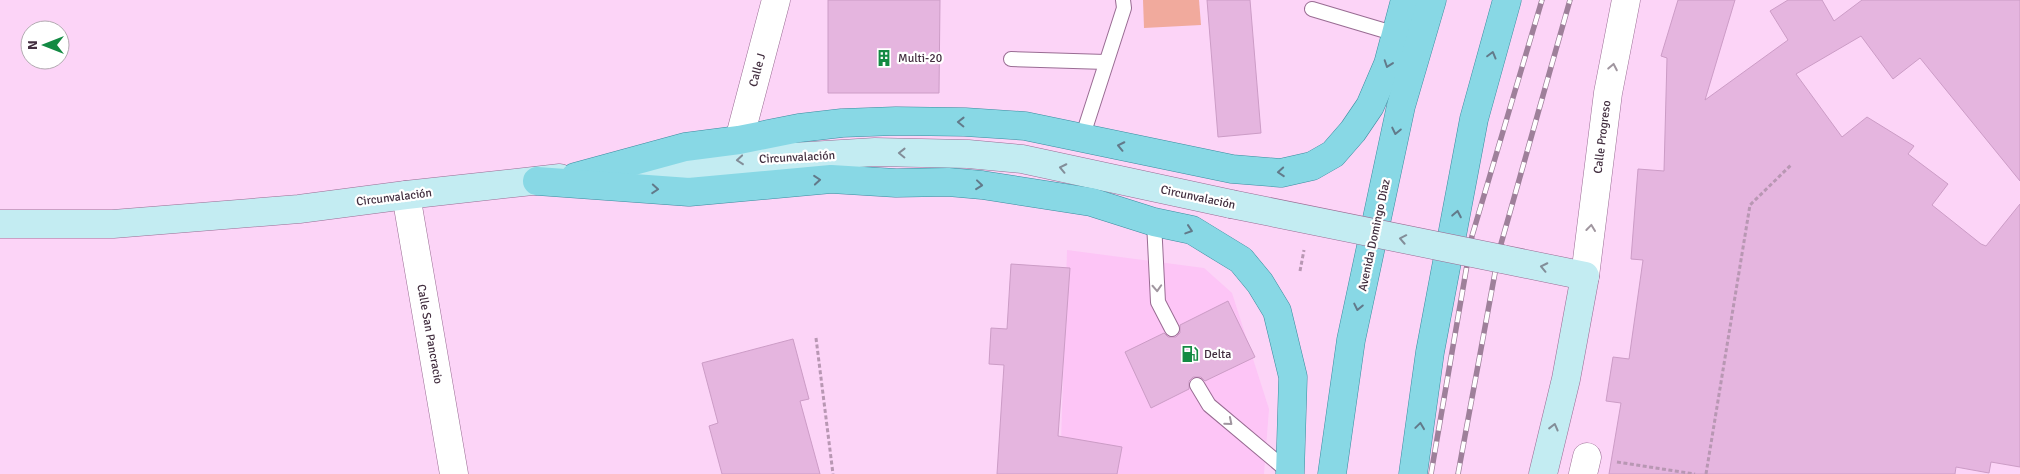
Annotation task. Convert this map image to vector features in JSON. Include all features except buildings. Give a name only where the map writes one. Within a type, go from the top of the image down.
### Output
[{"type":"main road","points":[[575,177],[685,147],[738,140],[799,128],[842,123],[896,121],[966,122],[1024,126],[1232,170],[1281,174],[1312,166],[1333,154],[1353,132],[1370,106],[1388,64],[1405,0]]},
{"type":"main road","name":"Avenida Domingo Díaz","points":[[1332,474],[1351,340],[1402,106],[1432,0]]},
{"type":"main road","points":[[1413,474],[1430,352],[1474,119],[1507,0]]},
{"type":"main road","name":"Circunvalación","points":[[0,224],[113,224],[299,209],[406,195],[759,158],[875,152],[968,154],[1022,159],[1231,204],[1585,276]]},
{"type":"main road","points":[[537,181],[689,192],[831,179],[896,183],[948,182],[982,185],[1090,202],[1154,222],[1192,230],[1241,260],[1260,283],[1277,311],[1293,377],[1290,474]]},
{"type":"main road","points":[[1543,474],[1566,379],[1585,276]]},
{"type":"street","name":"Calle J","points":[[738,140],[776,0]]},
{"type":"street","name":"Calle Progreso","points":[[1585,276],[1608,94],[1626,0]]},
{"type":"street","name":"Calle San Pancracio","points":[[406,195],[454,474]]},
{"type":"lane","points":[[1082,138],[1124,8],[1123,0]]},
{"type":"lane","points":[[1312,9],[1396,34]]},
{"type":"lane","points":[[1011,59],[1106,62]]},
{"type":"lane","points":[[1154,222],[1158,302],[1172,329]]},
{"type":"lane","points":[[1197,385],[1209,405],[1290,474]]},
{"type":"path","points":[[1706,474],[1750,204],[1792,164]]},
{"type":"path","points":[[816,338],[834,474]]},
{"type":"path","points":[[1585,466],[1695,474]]},
{"type":"shaded area","points":[[1143,0],[1199,0],[1201,25],[1144,28]]},
{"type":"shaded area","points":[[1067,250],[1204,268],[1232,293],[1269,409],[1264,474],[1060,474]]},
{"type":"railway","points":[[1431,474],[1472,236],[1542,0]]},
{"type":"railway","points":[[1458,474],[1499,251],[1570,0]]},
{"type":"place","name":"Multi-20","points":[[884,58]]},
{"type":"place","name":"Delta","points":[[1190,354]]}]
